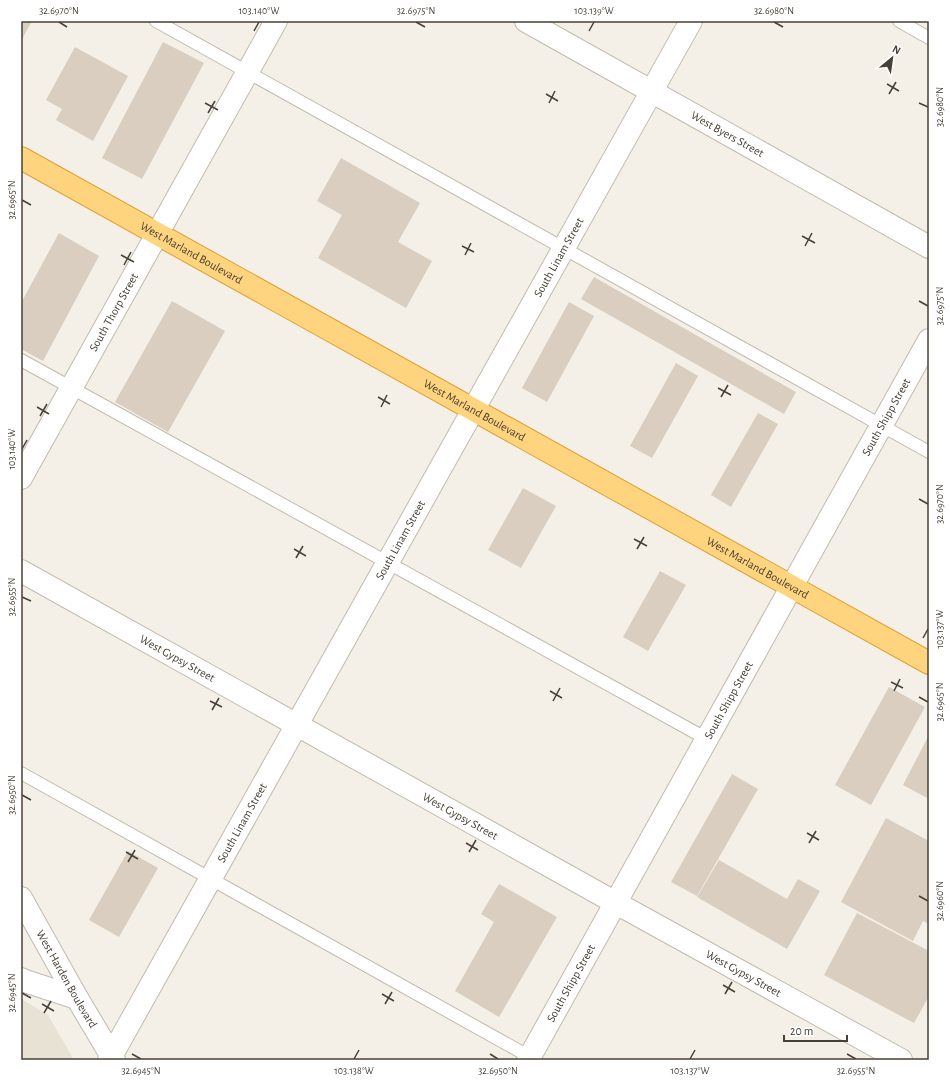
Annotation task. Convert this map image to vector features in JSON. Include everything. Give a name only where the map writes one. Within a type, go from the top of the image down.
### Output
[{"type":"highway","name":"West Marland Boulevard","points":[[21,158],[929,662]]},
{"type":"street","name":"South Thorp Street","points":[[21,478],[276,21]]},
{"type":"street","name":"West Byers Street","points":[[526,21],[929,246]]},
{"type":"street","name":"South Linam Street","points":[[115,1059],[211,878],[691,21]]},
{"type":"street","name":"South Shipp Street","points":[[529,1058],[929,340]]},
{"type":"street","name":"West Gypsy Street","points":[[21,571],[901,1060]]},
{"type":"street","name":"West Harden Boulevard","points":[[21,898],[77,998],[115,1059]]},
{"type":"street","points":[[21,978],[28,982],[77,998]]},
{"type":"lane","points":[[156,21],[929,452]]},
{"type":"lane","points":[[899,21],[929,38]]},
{"type":"lane","points":[[21,360],[707,740]]},
{"type":"lane","points":[[21,773],[211,878],[529,1058]]},
{"type":"shaded area","points":[[21,999],[48,1015],[74,1060],[21,1060]]},
{"type":"building","points":[[21,21],[32,21],[21,41]]},
{"type":"building","points":[[163,42],[204,63],[142,179],[102,158]]},
{"type":"building","points":[[75,47],[128,76],[93,141],[56,120],[62,109],[46,100]]},
{"type":"building","points":[[341,158],[420,203],[398,242],[432,261],[406,308],[318,258],[342,215],[317,201]]},
{"type":"building","points":[[59,233],[99,256],[43,361],[21,349],[21,303]]},
{"type":"building","points":[[594,277],[796,392],[784,414],[581,299]]},
{"type":"building","points":[[172,301],[225,331],[168,432],[115,402]]},
{"type":"building","points":[[569,302],[594,316],[547,402],[522,388]]},
{"type":"building","points":[[676,363],[698,376],[652,458],[630,446]]},
{"type":"building","points":[[758,413],[778,424],[731,507],[711,495]]},
{"type":"building","points":[[523,488],[556,506],[521,568],[488,550]]},
{"type":"building","points":[[660,571],[686,585],[648,651],[623,637]]},
{"type":"building","points":[[889,687],[925,707],[871,805],[835,785]]},
{"type":"building","points":[[929,735],[929,799],[903,785]]},
{"type":"building","points":[[732,774],[758,789],[697,896],[671,882]]},
{"type":"building","points":[[886,818],[929,841],[929,850],[927,854],[929,855],[929,924],[923,921],[913,941],[841,902]]},
{"type":"building","points":[[128,851],[158,868],[119,937],[89,920]]},
{"type":"building","points":[[719,860],[787,899],[798,879],[820,891],[787,949],[697,897]]},
{"type":"building","points":[[499,884],[557,917],[499,1017],[455,991],[494,922],[481,914]]},
{"type":"building","points":[[857,913],[929,951],[929,996],[914,1023],[824,975]]}]
